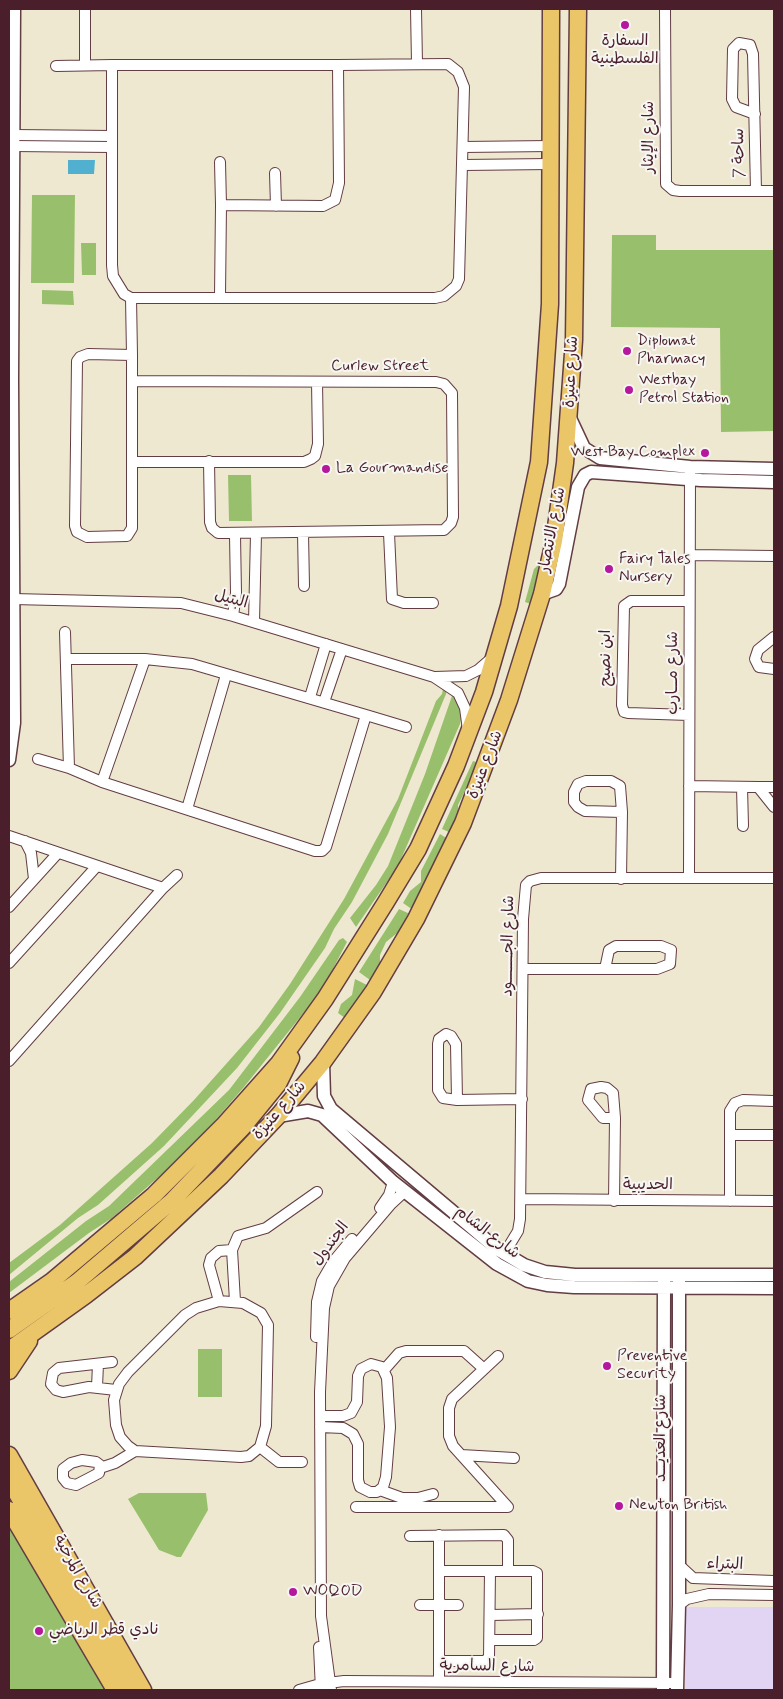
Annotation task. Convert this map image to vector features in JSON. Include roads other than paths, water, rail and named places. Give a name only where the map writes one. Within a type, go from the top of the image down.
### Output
[{"type":"highway","name":"شارع عنيزة","points":[[9,1311],[52,1281],[126,1221],[180,1171],[260,1084],[293,1043],[325,999],[418,849],[469,736],[510,606],[539,462],[550,304],[551,9]]},
{"type":"highway","name":"شارع عنيزة","points":[[9,1350],[134,1257],[215,1182],[278,1116],[323,1062],[354,1019],[394,958],[446,863],[493,746],[542,594],[554,541],[570,416],[576,286],[578,9]]},
{"type":"highway","points":[[9,1330],[77,1282],[116,1250],[207,1166],[243,1127],[278,1084],[290,1062],[293,1043]]},
{"type":"highway","points":[[9,1300],[27,1288],[52,1281]]},
{"type":"highway","points":[[9,1371],[36,1331]]},
{"type":"highway","name":"شارع المرخية","points":[[9,1455],[143,1690]]},
{"type":"highway","points":[[9,1480],[130,1690]]},
{"type":"highway","name":"شارع المرخية","points":[[9,1510],[114,1690]]},
{"type":"street","points":[[9,760],[12,723],[13,599],[10,379],[13,141],[11,37],[14,9]]},
{"type":"street","points":[[85,9],[85,65]]},
{"type":"street","points":[[416,9],[417,63]]},
{"type":"street","name":"شارع الإيثار","points":[[666,9],[666,184],[673,190],[774,191]]},
{"type":"street","name":"ساحة 7","points":[[754,114],[736,106],[732,99],[732,54],[735,45],[739,43],[750,45],[753,49],[756,191]]},
{"type":"street","points":[[56,66],[85,65],[112,65],[338,65],[417,63],[448,64],[462,77],[464,87],[459,279],[450,292],[436,298],[220,296],[131,298],[124,294],[118,287],[112,271],[112,65]]},
{"type":"street","points":[[221,205],[324,206],[335,200],[339,184],[338,65]]},
{"type":"street","points":[[13,141],[112,136]]},
{"type":"street","points":[[13,141],[112,147]]},
{"type":"street","points":[[510,146],[511,164]]},
{"type":"street","points":[[463,147],[550,146]]},
{"type":"street","points":[[220,162],[220,296]]},
{"type":"street","points":[[463,165],[550,164]]},
{"type":"street","points":[[275,173],[276,206]]},
{"type":"street","points":[[131,298],[132,355],[133,462],[132,528],[130,534],[119,538],[87,537],[80,535],[75,526],[77,361],[80,357],[88,354],[132,355]]},
{"type":"street","name":"Curlew Street","points":[[132,381],[436,382],[444,384],[452,393],[451,523],[444,530],[256,534],[218,533],[212,528],[210,522],[209,461]]},
{"type":"street","points":[[133,462],[304,462],[311,459],[315,456],[318,444],[317,382]]},
{"type":"street","name":"شارع الانتصار","points":[[570,416],[584,448],[595,456],[690,473],[774,482]]},
{"type":"street","name":"شارع الانتصار","points":[[542,594],[556,588],[562,576],[578,487],[585,476],[598,471],[690,473],[774,469]]},
{"type":"street","name":"شارع مـــارب","points":[[689,878],[690,473]]},
{"type":"street","points":[[389,532],[392,599],[404,603],[433,603]]},
{"type":"street","points":[[303,533],[304,586]]},
{"type":"street","points":[[232,616],[236,593],[235,534]]},
{"type":"street","points":[[254,622],[256,534]]},
{"type":"street","points":[[690,555],[774,556]]},
{"type":"street","points":[[236,593],[246,589],[254,596]]},
{"type":"street","name":"البتيل","points":[[13,599],[173,603],[254,622],[434,677],[458,692],[465,708],[469,736]]},
{"type":"street","name":"ابن نصيح","points":[[689,601],[631,601],[624,606],[622,705],[624,712],[628,713],[689,715]]},
{"type":"street","points":[[65,632],[70,768]]},
{"type":"street","points":[[774,637],[758,650],[755,659],[759,667],[774,669]]},
{"type":"street","points":[[310,697],[326,644]]},
{"type":"street","points":[[324,702],[342,649]]},
{"type":"street","name":"البتيل","points":[[434,677],[466,676],[478,670],[494,657]]},
{"type":"street","points":[[66,659],[145,659],[192,664],[310,697],[406,727]]},
{"type":"street","points":[[102,782],[145,659]]},
{"type":"street","points":[[187,809],[226,675]]},
{"type":"street","points":[[38,759],[70,768],[102,782],[314,851],[322,851],[329,842],[366,716]]},
{"type":"street","points":[[621,879],[622,812],[622,790],[616,783],[586,781],[578,784],[574,792],[574,802],[585,811],[622,812]]},
{"type":"street","points":[[689,786],[774,787]]},
{"type":"street","points":[[742,787],[743,826]]},
{"type":"street","points":[[758,787],[774,807]]},
{"type":"street","points":[[9,836],[163,888]]},
{"type":"street","points":[[24,842],[31,853],[34,879]]},
{"type":"street","points":[[9,908],[58,853]]},
{"type":"street","points":[[9,963],[97,866]]},
{"type":"street","points":[[9,1061],[163,888],[177,875]]},
{"type":"street","name":"شارع الجــــــــود","points":[[504,1254],[518,1231],[521,1199],[524,897],[526,885],[530,881],[541,878],[774,878]]},
{"type":"street","points":[[524,969],[605,969],[665,968],[670,964],[671,950],[661,946],[616,946],[609,950],[605,969]]},
{"type":"street","points":[[457,1100],[456,1044],[451,1036],[446,1034],[439,1039],[438,1044],[438,1090],[443,1098],[457,1100],[522,1099]]},
{"type":"street","points":[[323,1062],[326,1103]]},
{"type":"street","points":[[278,1116],[313,1112],[312,1104],[314,1101],[321,1099],[326,1103]]},
{"type":"street","points":[[730,1201],[730,1111],[735,1103],[743,1100],[774,1100]]},
{"type":"street","name":"شارع الشام","points":[[326,1103],[336,1114],[504,1254],[536,1269],[559,1274],[664,1282]]},
{"type":"street","name":"شارع الشام","points":[[313,1112],[322,1115],[393,1182],[497,1264],[528,1281],[556,1287],[679,1282],[774,1288]]},
{"type":"street","points":[[614,1201],[615,1118]]},
{"type":"street","points":[[730,1134],[774,1135]]},
{"type":"street","name":"الجندول","points":[[320,1392],[318,1384],[316,1324],[321,1286],[333,1262],[385,1202],[393,1182]]},
{"type":"street","name":"الجندول","points":[[325,1687],[321,1616],[320,1392],[323,1318],[329,1286],[345,1258],[391,1204],[405,1191]]},
{"type":"street","points":[[235,1301],[232,1250],[238,1236],[266,1228],[317,1192]]},
{"type":"street","name":"الحديبية","points":[[521,1199],[774,1201]]},
{"type":"street","points":[[219,1301],[209,1266],[211,1258],[219,1251],[232,1250]]},
{"type":"street","name":"شارع الشام","points":[[679,1282],[774,1275]]},
{"type":"street","name":"شارع العديـــد","points":[[663,1687],[664,1282]]},
{"type":"street","name":"شارع العديـــد","points":[[677,1687],[680,1605],[679,1282]]},
{"type":"street","points":[[219,1301],[243,1303],[261,1313],[268,1325],[266,1433],[260,1448],[249,1456],[241,1457],[136,1451],[128,1446],[120,1437],[116,1425],[114,1413],[116,1390],[128,1372],[185,1315],[196,1308],[219,1301]]},
{"type":"street","points":[[384,1370],[399,1353],[406,1351],[464,1351],[484,1369]]},
{"type":"street","points":[[356,1506],[507,1508],[507,1504],[461,1455],[450,1440],[450,1403],[498,1356]]},
{"type":"street","points":[[112,1362],[59,1368],[53,1373],[51,1380],[56,1390],[63,1392],[97,1387],[116,1390]]},
{"type":"street","points":[[97,1387],[98,1364]]},
{"type":"street","points":[[320,1416],[343,1416],[351,1413],[357,1402],[358,1376],[361,1369],[371,1364],[379,1365],[384,1370],[389,1396],[390,1440],[386,1481],[380,1490]]},
{"type":"street","points":[[320,1427],[343,1428],[353,1434],[358,1444],[359,1484],[366,1491],[380,1490],[402,1498],[418,1498],[433,1494]]},
{"type":"street","points":[[260,1448],[279,1462],[302,1462]]},
{"type":"street","points":[[100,1468],[115,1463],[136,1451]]},
{"type":"street","points":[[461,1455],[514,1458]]},
{"type":"street","points":[[438,1535],[439,1682]]},
{"type":"street","points":[[410,1536],[504,1535],[508,1540],[508,1571]]},
{"type":"street","name":"البتراء","points":[[680,1566],[693,1578],[774,1581]]},
{"type":"street","points":[[439,1571],[537,1573],[538,1636],[535,1640],[491,1640]]},
{"type":"street","points":[[439,1662],[486,1660],[490,1656],[490,1571]]},
{"type":"street","name":"البتراء","points":[[680,1605],[687,1599],[709,1594],[774,1595]]},
{"type":"street","points":[[420,1605],[458,1605]]},
{"type":"street","points":[[491,1615],[538,1614]]},
{"type":"street","name":"شارع السامرية","points":[[299,1690],[325,1687],[439,1682],[677,1687]]},
{"type":"water","points":[[68,160],[95,160],[94,174],[68,174]]},
{"type":"place","name":"السفارة الفلسطينية","points":[[625,25]]},
{"type":"place","name":"Diplomat Pharmacy","points":[[627,351]]},
{"type":"place","name":"Westbay Petrol Station","points":[[629,390]]},
{"type":"place","name":"West Bay Complex","points":[[705,453]]},
{"type":"place","name":"La Gourmandise","points":[[326,469]]},
{"type":"place","name":"Fairy Tales Nursery","points":[[609,569]]},
{"type":"place","name":"Preventive Security","points":[[607,1366]]},
{"type":"place","name":"Newton British","points":[[619,1506]]},
{"type":"place","name":"WOQOD","points":[[293,1592]]},
{"type":"place","name":"نادي قطر الرياضي","points":[[39,1631]]}]
